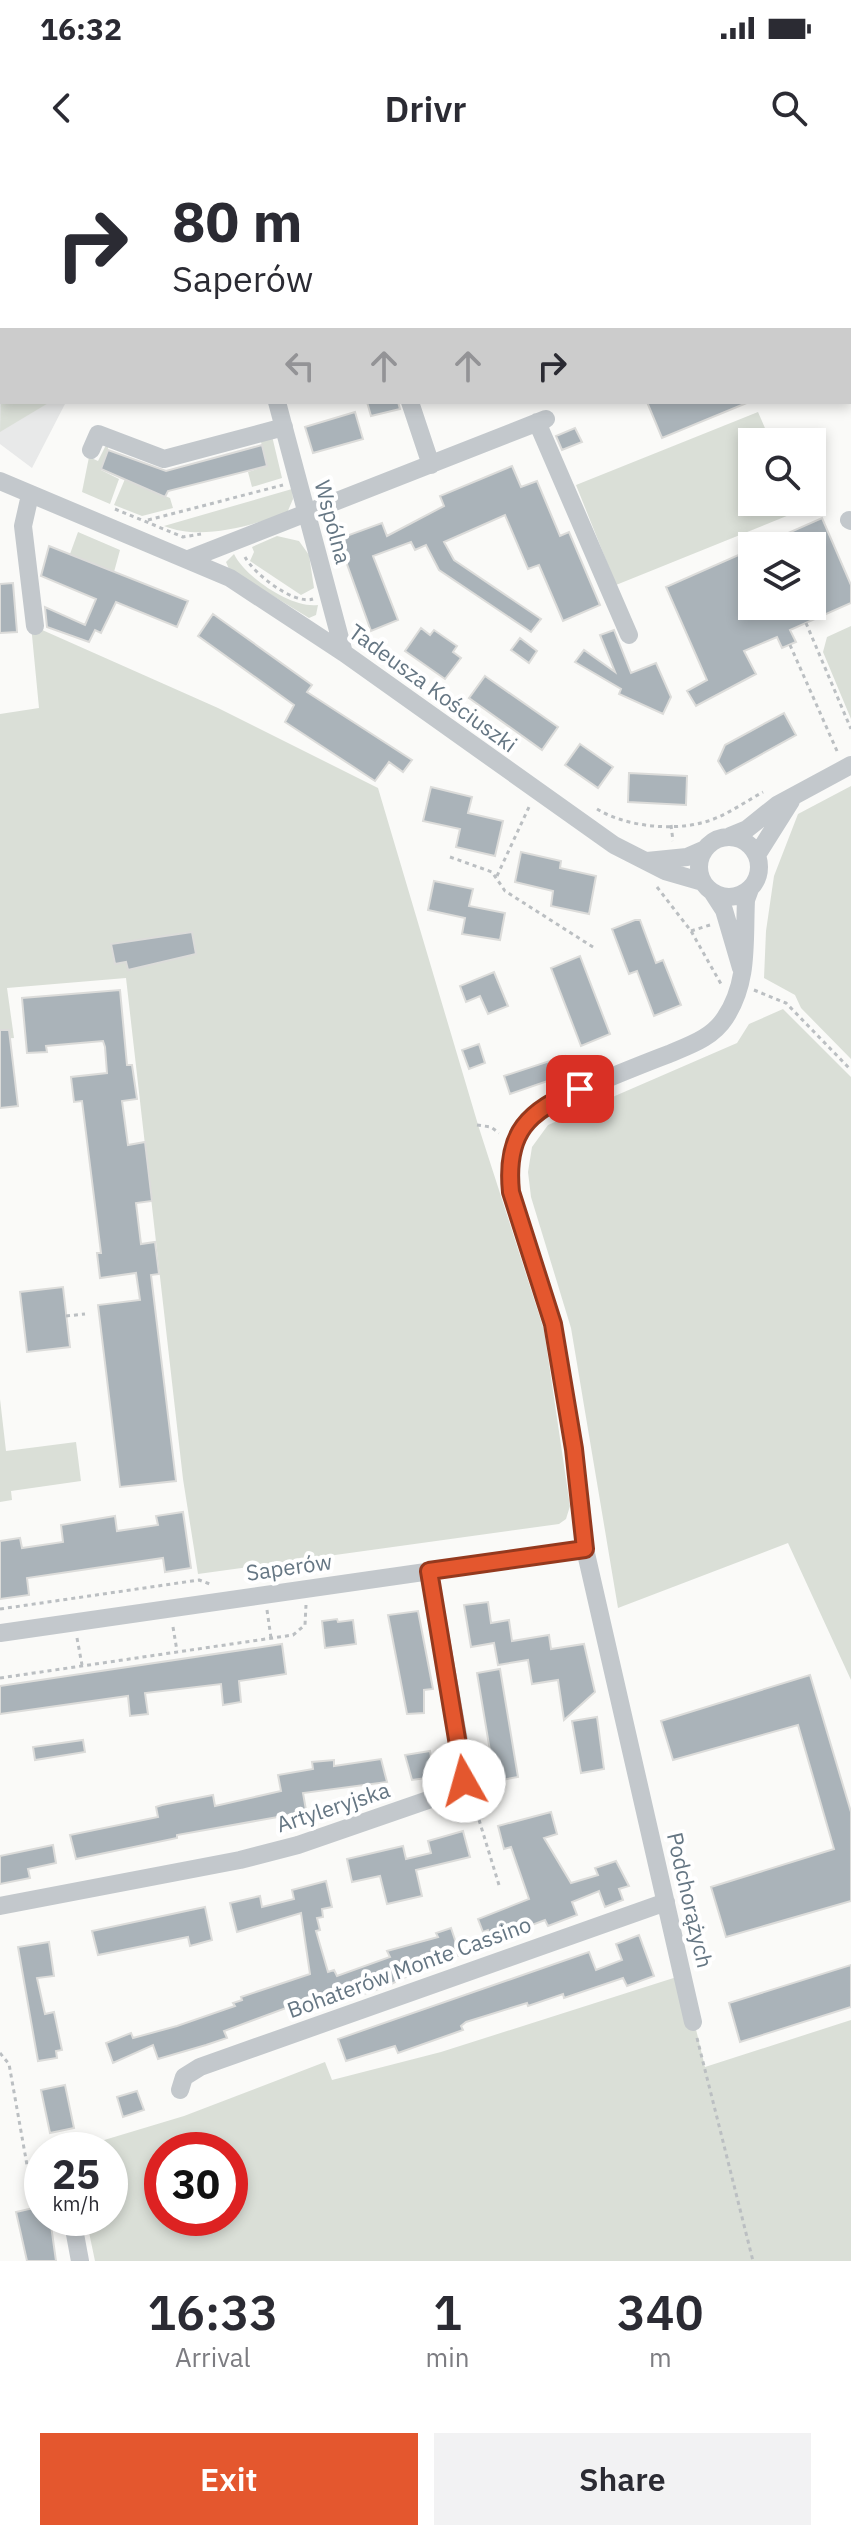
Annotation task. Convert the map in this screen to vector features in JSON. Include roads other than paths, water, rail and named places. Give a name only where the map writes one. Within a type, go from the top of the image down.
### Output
[{"type":"street","name":"Wspólna","points":[[278,404],[344,653]]},
{"type":"street","points":[[411,404],[431,465]]},
{"type":"street","points":[[189,559],[542,420],[629,635]]},
{"type":"street","points":[[91,450],[98,434],[164,459],[284,427]]},
{"type":"street","name":"Tadeusza Kościuszki","points":[[0,481],[230,578],[344,653],[647,870],[665,871],[708,888]]},
{"type":"street","points":[[30,495],[23,526],[35,626]]},
{"type":"street","points":[[647,870],[687,857],[715,840],[747,829],[766,812],[851,765]]},
{"type":"street","points":[[757,855],[795,796]]},
{"type":"street","points":[[730,836],[746,842],[757,855],[760,870],[750,889],[742,979]]},
{"type":"street","points":[[703,850],[699,866],[708,888],[724,910],[742,979]]},
{"type":"street","points":[[708,888],[728,897],[750,889]]},
{"type":"street","name":"Podchorążych","points":[[693,2022],[585,1549],[574,1449],[553,1324],[511,1192],[508,1169],[513,1145],[533,1115],[556,1099],[713,1033],[742,979]]},
{"type":"street","name":"Saperów","points":[[0,1633],[585,1549]]},
{"type":"street","name":"Artyleryjska","points":[[0,1906],[273,1852],[452,1794],[464,1781],[429,1571]]},
{"type":"street","name":"Bohaterów Monte Cassino","points":[[180,2090],[184,2077],[200,2067],[666,1902]]},
{"type":"street","points":[[75,2236],[80,2261]]}]
